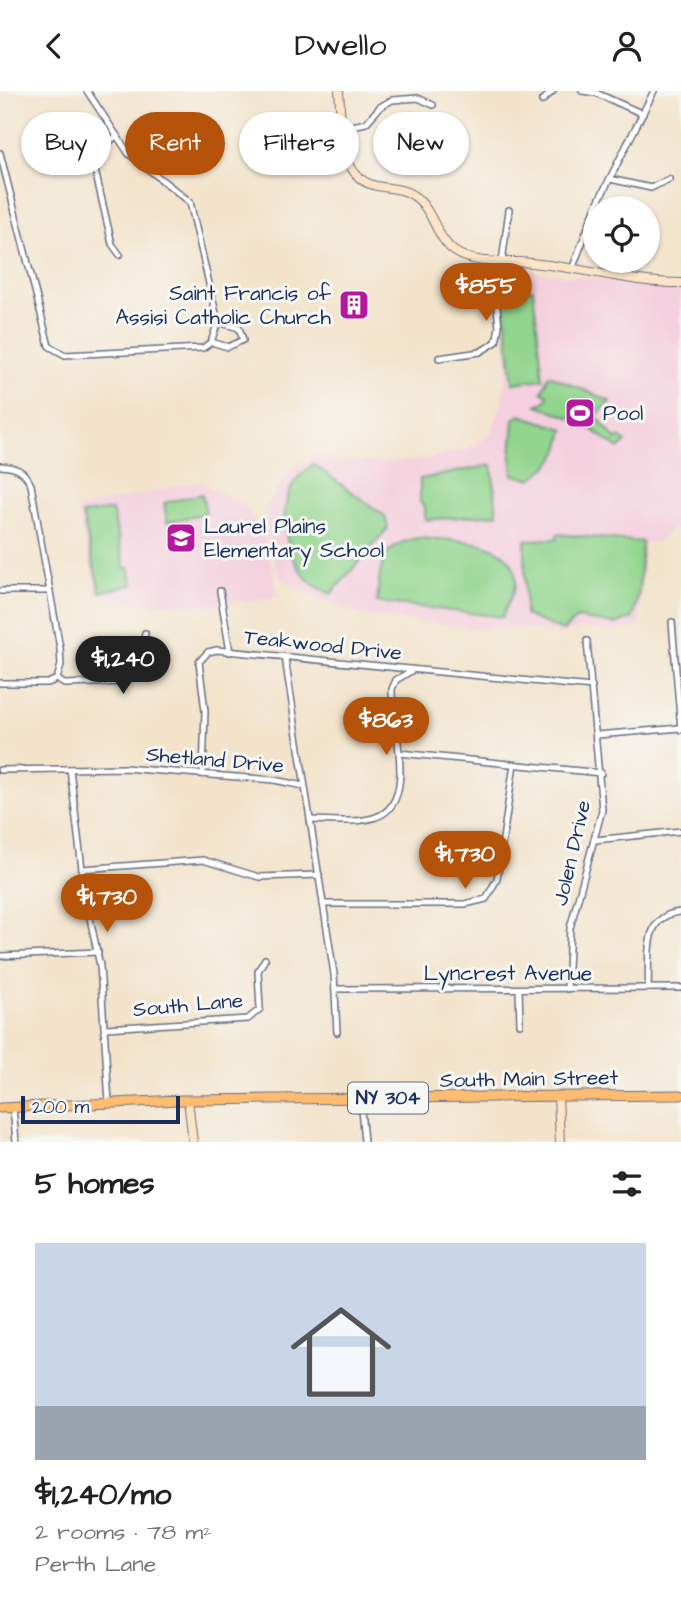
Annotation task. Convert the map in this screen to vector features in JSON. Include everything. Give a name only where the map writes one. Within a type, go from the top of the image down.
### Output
[{"type":"main road","name":"South Main Street","points":[[0,1108],[188,1100],[681,1095]]},
{"type":"street","points":[[88,91],[116,135],[142,167],[182,193],[190,202],[218,322],[211,342]]},
{"type":"street","points":[[339,91],[341,112]]},
{"type":"street","points":[[542,101],[553,91]]},
{"type":"street","points":[[582,91],[608,98],[643,114]]},
{"type":"street","points":[[602,196],[654,91]]},
{"type":"street","points":[[359,125],[366,123],[380,107],[392,100],[418,98],[433,105]]},
{"type":"street","points":[[116,135],[96,154],[94,166],[112,244],[120,255]]},
{"type":"street","points":[[0,153],[2,172],[44,333],[49,346],[56,352],[65,355],[191,350],[211,342],[228,347],[243,340],[239,328],[218,322]]},
{"type":"street","points":[[356,175],[369,184],[413,195],[454,251],[466,257],[573,267],[630,279],[681,283]]},
{"type":"street","points":[[610,179],[651,188],[669,179]]},
{"type":"street","points":[[502,262],[509,210]]},
{"type":"street","points":[[573,267],[583,241]]},
{"type":"street","points":[[439,358],[484,351],[496,341],[499,327],[492,261]]},
{"type":"street","points":[[0,466],[18,468],[26,474],[31,485],[60,648],[61,665],[57,679]]},
{"type":"street","points":[[0,591],[50,591]]},
{"type":"street","points":[[203,774],[205,711],[199,662],[208,652],[230,652],[219,591]]},
{"type":"street","points":[[597,735],[681,729],[672,622]]},
{"type":"street","points":[[57,679],[64,684],[126,682],[138,670],[145,633]]},
{"type":"street","name":"Jolen Drive","points":[[567,989],[570,928],[602,810],[601,773],[587,641]]},
{"type":"street","name":"Teakwood Drive","points":[[230,652],[592,687]]},
{"type":"street","points":[[285,657],[304,786]]},
{"type":"street","points":[[310,820],[366,819],[384,813],[397,795],[399,753],[392,689],[396,680],[414,670]]},
{"type":"street","points":[[0,683],[48,683],[57,679]]},
{"type":"street","points":[[399,753],[601,773]]},
{"type":"street","points":[[323,905],[466,904],[486,899],[496,879],[514,764]]},
{"type":"street","name":"Shetland Drive","points":[[0,769],[203,774],[304,786],[335,989],[337,1032]]},
{"type":"street","points":[[70,769],[82,869],[98,952],[106,1028],[109,1102]]},
{"type":"street","points":[[595,840],[681,831]]},
{"type":"street","points":[[82,869],[203,860],[259,877],[318,875]]},
{"type":"street","points":[[648,988],[653,925],[663,914],[681,912]]},
{"type":"street","points":[[0,956],[98,952]]},
{"type":"street","name":"South Lane","points":[[106,1028],[248,1019],[260,1009],[258,971],[265,959]]},
{"type":"street","name":"Lyncrest Avenue","points":[[335,989],[681,988]]},
{"type":"street","points":[[519,989],[520,1024]]},
{"type":"street","points":[[558,1096],[560,1142]]},
{"type":"street","points":[[360,1098],[364,1142]]},
{"type":"street","points":[[188,1100],[193,1142]]},
{"type":"street","points":[[13,1107],[16,1142]]},
{"type":"shaded area","points":[[497,267],[681,289],[681,528],[670,530],[661,541],[644,543],[639,626],[611,632],[581,628],[559,635],[526,629],[475,628],[361,615],[322,600],[280,578],[270,546],[266,508],[290,469],[313,457],[349,462],[415,461],[468,449],[491,434],[501,407],[508,362]]},
{"type":"shaded area","points":[[199,481],[245,505],[265,538],[279,597],[216,605],[125,603],[97,595],[77,509]]},
{"type":"green space","points":[[533,289],[543,379],[513,383],[503,292]]},
{"type":"green space","name":"Pool","points":[[549,375],[610,401],[596,416],[616,440],[620,437],[626,442],[619,449],[582,422],[537,405],[546,401],[548,395],[542,392]]},
{"type":"green space","points":[[520,415],[564,429],[554,459],[531,479],[513,475],[511,456],[514,419]]},
{"type":"green space","points":[[313,464],[385,516],[388,528],[331,594],[310,582],[300,570],[286,533],[289,495],[296,480]]},
{"type":"green space","points":[[492,465],[497,514],[425,520],[425,508],[420,502],[420,479]]},
{"type":"green space","points":[[202,494],[206,513],[167,522],[164,503]]},
{"type":"green space","points":[[112,510],[125,568],[129,568],[133,585],[100,592],[82,514]]},
{"type":"green space","points":[[557,534],[642,542],[639,591],[633,618],[615,624],[577,618],[563,631],[525,615],[525,540],[557,539]]},
{"type":"green space","points":[[419,538],[480,544],[506,556],[513,567],[516,582],[503,617],[377,602],[384,559],[396,546]]},
{"type":"place","name":"Saint Francis of Assisi Catholic Church","points":[[354,305]]},
{"type":"place","name":"Pool","points":[[580,413]]},
{"type":"place","name":"Laurel Plains Elementary School","points":[[181,538]]}]
